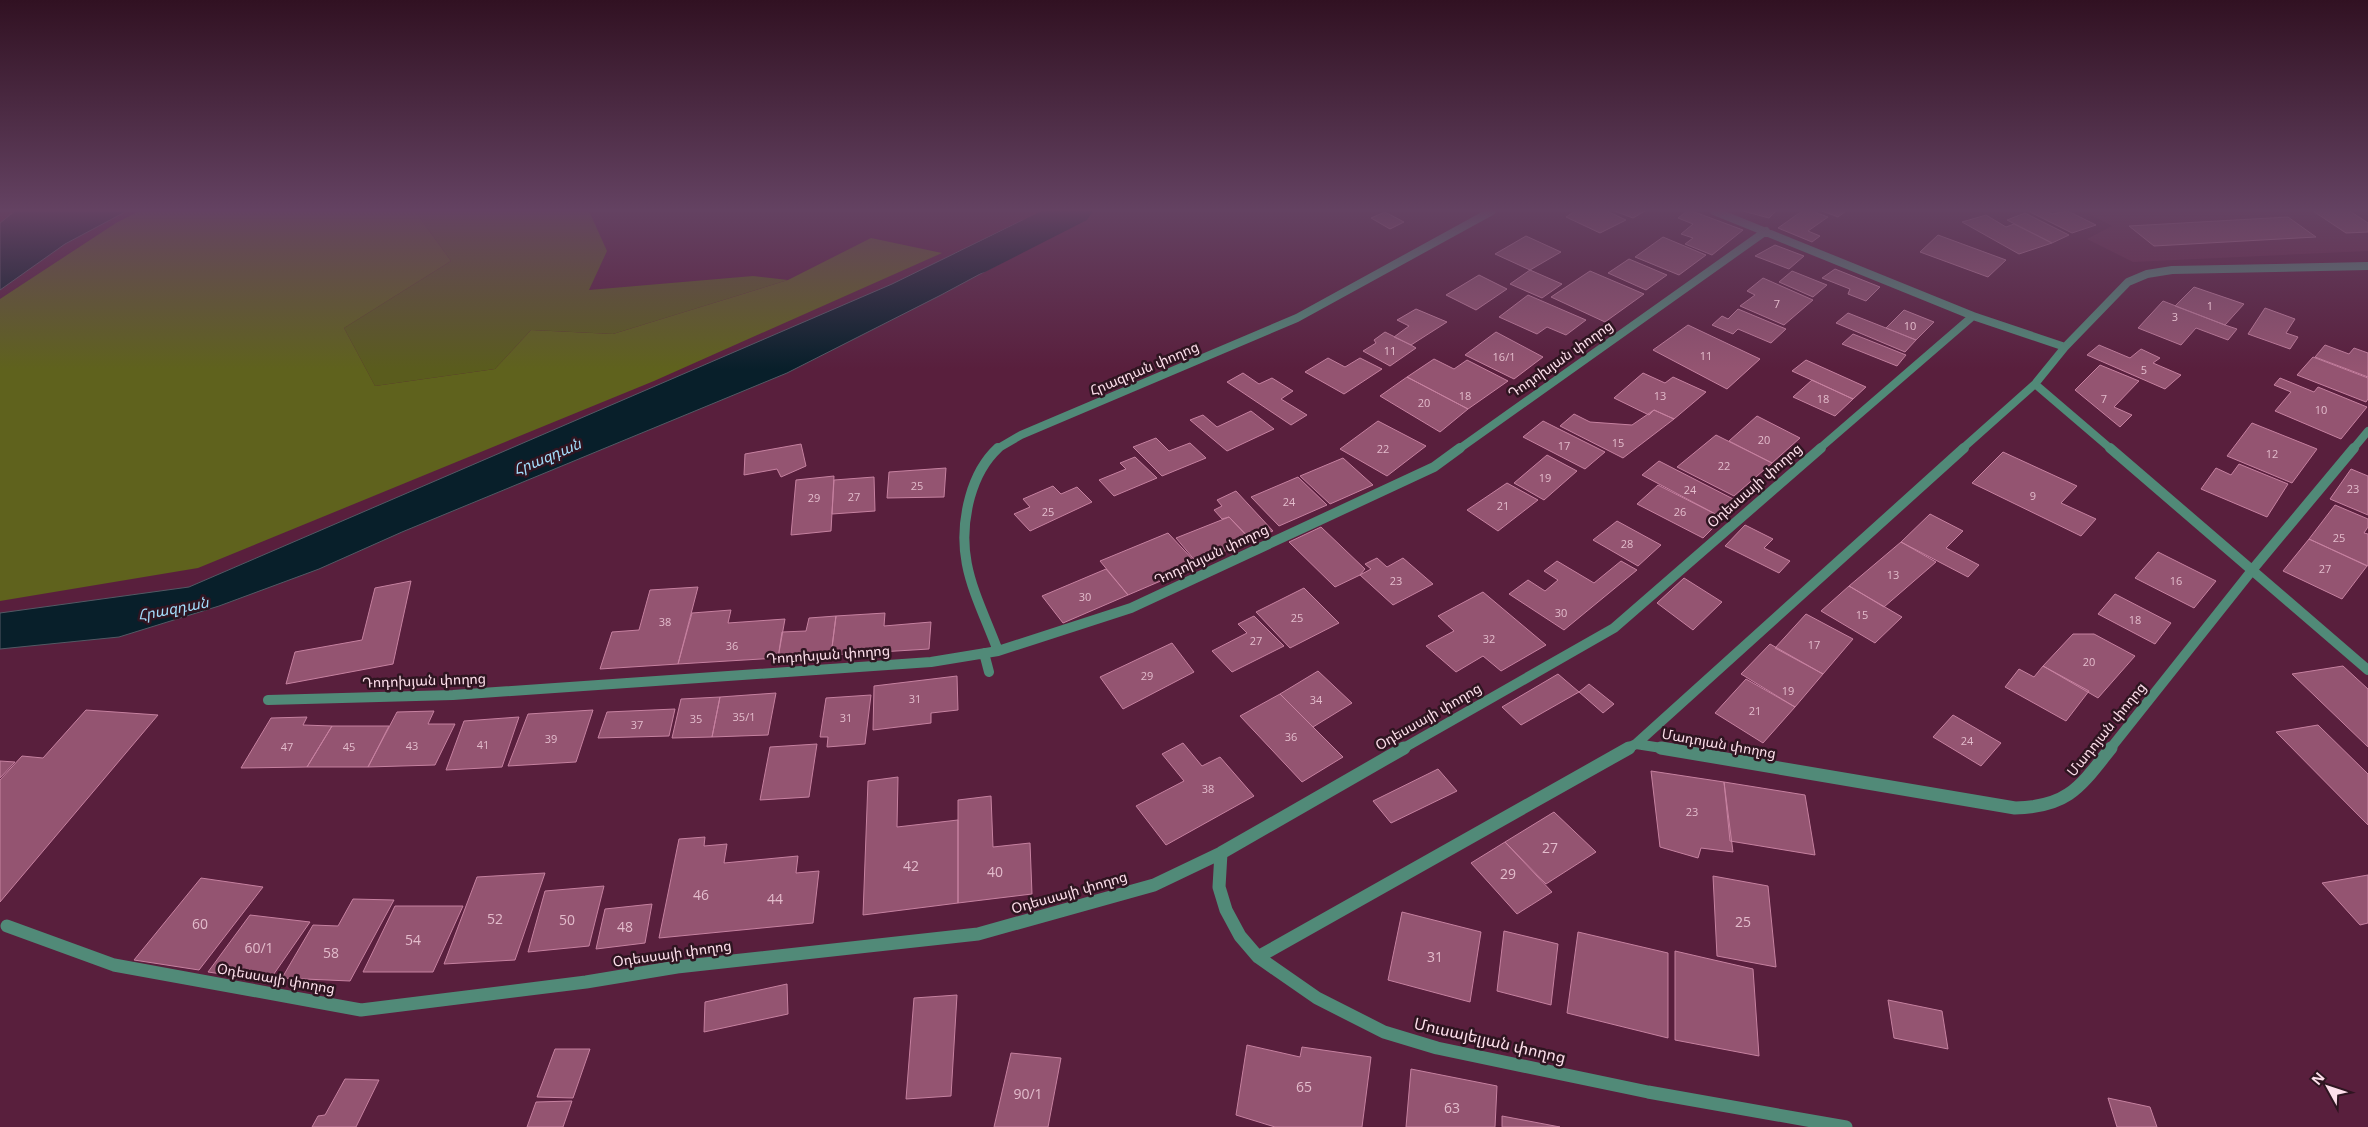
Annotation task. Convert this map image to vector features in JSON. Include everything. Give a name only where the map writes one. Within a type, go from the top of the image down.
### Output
[{"type":"street","name":"Հրազդան փողոց","points":[[998,651],[967,570],[964,544],[964,523],[972,491],[985,463],[994,452],[1021,435],[1297,318],[1396,264]]},
{"type":"street","name":"Դոդոխյան փողոց","points":[[268,700],[463,694],[931,662],[998,651],[1131,608],[1434,467],[1720,264]]},
{"type":"street","points":[[1845,264],[1973,316],[2065,347]]},
{"type":"street","points":[[1258,957],[1636,744],[2035,384],[2065,347],[2128,282],[2147,274],[2172,270],[2368,266]]},
{"type":"street","name":"Օդեսսայի փողոց","points":[[6,926],[114,964],[361,1010],[586,982],[677,967],[978,934],[1154,885],[1220,853],[1614,628],[1973,316]]},
{"type":"street","points":[[2035,384],[2368,670]]},
{"type":"street","name":"Մադոյան փողոց","points":[[1636,744],[2015,808],[2043,808],[2080,787],[2253,570],[2368,431]]},
{"type":"street","points":[[984,653],[989,672]]},
{"type":"street","name":"Մուսայելյան փողոց","points":[[1220,853],[1219,887],[1226,910],[1240,936],[1258,957],[1310,994],[1347,1016],[1384,1032],[1437,1048],[1648,1092],[1846,1127]]},
{"type":"shaded area","points":[[54,264],[447,264],[344,328],[375,386],[495,369],[531,330],[613,334],[788,280],[820,264],[918,264],[654,381],[198,568],[0,601],[0,299]]},
{"type":"shaded area","points":[[447,264],[601,264],[589,290],[753,276],[788,280],[613,334],[531,330],[495,369],[375,386],[344,328]]},
{"type":"water","points":[[0,264],[37,264],[0,290]]},
{"type":"water","name":"Հրազդան","points":[[934,264],[1000,264],[787,373],[402,532],[319,569],[219,606],[119,637],[0,649],[0,613],[189,587],[892,284]]},
{"type":"building","points":[[1516,264],[1541,264],[1530,270]]},
{"type":"building","points":[[1622,264],[1640,264],[1667,275],[1646,290],[1608,273]]},
{"type":"building","points":[[1651,264],[1694,264],[1679,275]]},
{"type":"building","points":[[1775,264],[1795,264],[1789,269]]},
{"type":"building","points":[[1952,264],[2002,264],[1988,277]]},
{"type":"building","points":[[1835,269],[1880,287],[1866,301],[1848,294],[1850,289],[1822,278]]},
{"type":"building","points":[[1530,270],[1562,284],[1542,298],[1510,284]]},
{"type":"building","points":[[1590,271],[1644,294],[1605,322],[1551,297]]},
{"type":"building","points":[[1792,271],[1827,285],[1813,297],[1779,282]]},
{"type":"building","points":[[1479,275],[1507,289],[1476,310],[1446,295]]},
{"type":"building","points":[[1763,278],[1813,300],[1784,325],[1740,306],[1755,295],[1747,291]]},
{"type":"building","points":[[2194,287],[2244,304],[2225,325],[2175,306]]},
{"type":"building","points":[[1528,295],[1586,320],[1566,335],[1547,327],[1537,334],[1499,317]]},
{"type":"building","points":[[2163,301],[2237,329],[2228,340],[2196,328],[2181,345],[2138,328]]},
{"type":"building","points":[[2265,308],[2295,319],[2286,333],[2298,337],[2290,349],[2248,334]]},
{"type":"building","points":[[1416,309],[1447,322],[1411,345],[1394,337],[1409,326],[1397,320]]},
{"type":"building","points":[[1738,309],[1786,329],[1771,343],[1738,329],[1733,334],[1712,325],[1722,316],[1728,319]]},
{"type":"building","points":[[1904,310],[1934,322],[1916,340],[1886,328]]},
{"type":"building","points":[[1848,313],[1916,340],[1905,352],[1836,323]]},
{"type":"building","points":[[1688,325],[1760,359],[1727,389],[1653,350]]},
{"type":"building","points":[[1385,332],[1416,348],[1390,366],[1363,351],[1376,343],[1374,340]]},
{"type":"building","points":[[1496,332],[1543,357],[1514,379],[1465,355]]},
{"type":"building","points":[[1853,334],[1906,355],[1897,366],[1842,344]]},
{"type":"building","points":[[2099,345],[2130,358],[2141,349],[2160,358],[2153,363],[2181,375],[2165,389],[2087,355]]},
{"type":"building","points":[[2325,345],[2349,354],[2354,348],[2368,353],[2368,377],[2315,357]]},
{"type":"building","points":[[2313,357],[2368,378],[2368,399],[2366,402],[2297,375]]},
{"type":"building","points":[[1328,358],[1345,367],[1360,358],[1382,369],[1344,394],[1305,372]]},
{"type":"building","points":[[1434,359],[1454,369],[1467,360],[1508,381],[1468,409],[1407,377]]},
{"type":"building","points":[[1806,360],[1866,387],[1853,399],[1792,371]]},
{"type":"building","points":[[2100,365],[2139,381],[2114,407],[2132,415],[2120,427],[2075,390]]},
{"type":"building","points":[[1243,373],[1259,384],[1272,378],[1293,391],[1281,399],[1307,415],[1291,425],[1227,382]]},
{"type":"building","points":[[1643,373],[1665,383],[1673,377],[1706,392],[1674,419],[1654,410],[1649,415],[1614,398]]},
{"type":"building","points":[[1407,377],[1468,409],[1440,432],[1380,396]]},
{"type":"building","points":[[2280,378],[2314,392],[2318,387],[2367,407],[2341,439],[2275,411],[2291,392],[2274,385]]},
{"type":"building","points":[[1812,380],[1853,399],[1835,416],[1793,397]]},
{"type":"building","points":[[1654,410],[1674,419],[1623,458],[1560,426],[1574,414],[1590,422],[1632,425]]},
{"type":"building","points":[[1251,411],[1274,429],[1227,451],[1190,420],[1203,415],[1217,427]]},
{"type":"building","points":[[1757,416],[1800,438],[1772,463],[1729,441]]},
{"type":"building","points":[[1378,421],[1426,446],[1387,476],[1340,449]]},
{"type":"building","points":[[1543,421],[1605,452],[1585,469],[1523,437]]},
{"type":"building","points":[[2252,423],[2317,449],[2292,483],[2227,456]]},
{"type":"building","points":[[1716,435],[1772,463],[1734,496],[1677,467]]},
{"type":"building","points":[[1156,438],[1169,451],[1190,443],[1206,458],[1162,476],[1133,447]]},
{"type":"building","points":[[801,444],[806,466],[781,477],[777,469],[744,475],[745,454]]},
{"type":"building","points":[[2003,452],[2077,486],[2061,503],[2096,519],[2081,536],[1972,483]]},
{"type":"building","points":[[1547,455],[1577,471],[1544,500],[1514,483]]},
{"type":"building","points":[[1135,457],[1157,478],[1114,496],[1099,480],[1126,469],[1120,463]]},
{"type":"building","points":[[1343,458],[1373,485],[1330,504],[1300,476]]},
{"type":"building","points":[[1659,461],[1739,502],[1723,518],[1642,475]]},
{"type":"building","points":[[2239,464],[2288,484],[2267,517],[2201,489],[2216,468],[2231,475]]},
{"type":"building","points":[[946,468],[944,497],[887,498],[889,472]]},
{"type":"building","points":[[2351,469],[2368,476],[2368,515],[2330,499]]},
{"type":"building","points":[[834,476],[831,531],[791,535],[796,480]]},
{"type":"building","points":[[874,477],[875,511],[832,514],[834,480]]},
{"type":"building","points":[[1298,477],[1327,505],[1279,526],[1251,497]]},
{"type":"building","points":[[1507,483],[1538,500],[1498,531],[1467,510]]},
{"type":"building","points":[[1658,485],[1723,518],[1703,538],[1637,504]]},
{"type":"building","points":[[1053,486],[1061,494],[1077,487],[1092,502],[1030,531],[1014,514],[1030,507],[1023,499]]},
{"type":"building","points":[[1236,491],[1273,531],[1251,540],[1229,517],[1222,519],[1214,510],[1222,506],[1217,500]]},
{"type":"building","points":[[2335,505],[2368,519],[2368,527],[2364,533],[2368,534],[2368,566],[2309,539]]},
{"type":"building","points":[[1930,514],[1963,531],[1946,548],[1979,565],[1968,577],[1901,542]]},
{"type":"building","points":[[1229,517],[1251,540],[1197,563],[1176,538]]},
{"type":"building","points":[[1617,521],[1661,545],[1638,566],[1593,540]]},
{"type":"building","points":[[1745,525],[1773,539],[1764,548],[1790,561],[1779,573],[1725,546]]},
{"type":"building","points":[[1321,527],[1365,569],[1360,575],[1335,587],[1289,542]]},
{"type":"building","points":[[1168,533],[1198,565],[1128,595],[1100,561]]},
{"type":"building","points":[[2309,539],[2367,566],[2342,599],[2283,571]]},
{"type":"building","points":[[1901,542],[1936,562],[1884,607],[1849,586]]},
{"type":"building","points":[[2158,552],[2216,581],[2194,608],[2135,578]]},
{"type":"building","points":[[1377,558],[1387,567],[1403,558],[1433,584],[1393,605],[1360,575],[1371,569],[1365,564]]},
{"type":"building","points":[[1557,561],[1594,583],[1621,561],[1637,570],[1564,630],[1509,594],[1528,580],[1545,591],[1558,580],[1544,571]]},
{"type":"building","points":[[1106,569],[1128,595],[1063,623],[1042,596]]},
{"type":"building","points":[[1684,578],[1722,602],[1693,630],[1657,603]]},
{"type":"building","points":[[411,581],[393,664],[286,684],[295,652],[362,640],[375,588]]},
{"type":"building","points":[[1849,586],[1902,617],[1875,643],[1821,611]]},
{"type":"building","points":[[698,587],[678,664],[600,669],[612,632],[639,630],[650,590]]},
{"type":"building","points":[[1304,588],[1339,623],[1290,648],[1256,612]]},
{"type":"building","points":[[1483,592],[1546,645],[1501,671],[1483,656],[1456,672],[1426,646],[1454,631],[1438,616]]},
{"type":"building","points":[[2115,594],[2171,623],[2155,644],[2098,614]]},
{"type":"building","points":[[731,610],[728,623],[785,619],[778,658],[678,664],[692,613]]},
{"type":"building","points":[[885,613],[884,626],[931,622],[929,649],[831,655],[836,616]]},
{"type":"building","points":[[1806,614],[1853,639],[1823,674],[1775,648]]},
{"type":"building","points":[[836,616],[831,655],[778,658],[782,632],[806,631],[809,618]]},
{"type":"building","points":[[1254,616],[1284,646],[1232,672],[1212,651],[1247,633],[1238,624]]},
{"type":"building","points":[[2073,634],[2094,634],[2135,656],[2098,698],[2043,666]]},
{"type":"building","points":[[1172,643],[1194,672],[1123,709],[1100,677]]},
{"type":"building","points":[[1770,644],[1823,674],[1795,707],[1741,674]]},
{"type":"building","points":[[2043,666],[2089,691],[2066,721],[2005,687],[2019,669],[2034,677]]},
{"type":"building","points":[[2343,666],[2368,689],[2368,747],[2292,674]]},
{"type":"building","points":[[1318,671],[1352,703],[1313,727],[1280,694]]},
{"type":"building","points":[[1558,674],[1579,692],[1521,725],[1502,707]]},
{"type":"building","points":[[957,676],[958,710],[931,713],[931,723],[873,730],[874,686]]},
{"type":"building","points":[[1746,679],[1795,707],[1763,743],[1715,713]]},
{"type":"building","points":[[1589,684],[1614,704],[1603,713],[1579,692]]},
{"type":"building","points":[[776,693],[768,735],[712,737],[720,697]]},
{"type":"building","points":[[1280,694],[1343,757],[1302,782],[1240,716]]},
{"type":"building","points":[[871,695],[865,744],[827,747],[828,737],[820,737],[826,698]]},
{"type":"building","points":[[720,697],[712,737],[672,738],[681,699]]},
{"type":"building","points":[[675,709],[669,736],[598,738],[607,712]]},
{"type":"building","points":[[86,710],[158,715],[0,902],[0,780],[22,756],[43,758]]},
{"type":"building","points":[[593,710],[576,762],[508,766],[528,714]]},
{"type":"building","points":[[434,711],[428,724],[455,724],[435,765],[368,767],[397,712]]},
{"type":"building","points":[[1953,715],[2001,743],[1981,766],[1933,737]]},
{"type":"building","points":[[307,717],[303,725],[332,726],[307,767],[241,768],[271,718]]},
{"type":"building","points":[[519,717],[502,767],[446,770],[464,721]]},
{"type":"building","points":[[2318,725],[2368,774],[2368,825],[2276,732]]},
{"type":"building","points":[[332,726],[389,726],[368,767],[307,767]]},
{"type":"building","points":[[1183,743],[1202,766],[1220,757],[1254,796],[1166,845],[1136,806],[1184,781],[1162,754]]},
{"type":"building","points":[[817,744],[809,797],[760,800],[770,747]]},
{"type":"building","points":[[0,761],[15,762],[0,778]]},
{"type":"building","points":[[1438,769],[1457,791],[1391,823],[1373,801]]},
{"type":"building","points":[[1651,771],[1724,782],[1733,852],[1701,848],[1698,858],[1660,847]]},
{"type":"building","points":[[898,777],[897,827],[958,820],[958,903],[863,915],[868,781]]},
{"type":"building","points":[[1724,782],[1805,795],[1815,855],[1730,841]]},
{"type":"building","points":[[991,796],[993,847],[1030,843],[1032,894],[958,903],[958,800]]},
{"type":"building","points":[[1554,812],[1596,852],[1546,884],[1505,842]]},
{"type":"building","points":[[705,837],[704,846],[727,844],[724,863],[798,856],[796,873],[819,871],[813,923],[659,938],[679,839]]},
{"type":"building","points":[[1505,842],[1552,892],[1517,914],[1471,863]]},
{"type":"building","points":[[545,873],[515,960],[444,964],[477,877]]},
{"type":"building","points":[[2368,875],[2368,923],[2360,925],[2322,883]]},
{"type":"building","points":[[1713,876],[1768,886],[1776,967],[1717,956]]},
{"type":"building","points":[[201,878],[263,887],[199,970],[134,960]]},
{"type":"building","points":[[604,886],[589,946],[528,952],[545,891]]},
{"type":"building","points":[[353,899],[394,900],[350,981],[282,978],[313,925],[338,926]]},
{"type":"building","points":[[652,904],[645,943],[596,949],[605,909]]},
{"type":"building","points":[[395,906],[463,906],[433,972],[363,972]]},
{"type":"building","points":[[1402,912],[1481,932],[1470,1002],[1388,980]]},
{"type":"building","points":[[250,915],[310,922],[269,981],[208,972]]},
{"type":"building","points":[[1504,931],[1558,944],[1551,1005],[1497,991]]},
{"type":"building","points":[[1578,932],[1668,953],[1668,1038],[1567,1013]]},
{"type":"building","points":[[1675,951],[1753,969],[1759,1056],[1675,1040]]},
{"type":"building","points":[[787,984],[788,1014],[704,1032],[705,1002]]},
{"type":"building","points":[[957,995],[951,1096],[906,1099],[914,998]]},
{"type":"building","points":[[1888,1000],[1942,1011],[1948,1049],[1894,1038]]},
{"type":"building","points":[[1247,1045],[1300,1057],[1302,1047],[1371,1057],[1362,1127],[1275,1127],[1236,1115]]},
{"type":"building","points":[[555,1049],[590,1049],[573,1098],[537,1097]]},
{"type":"building","points":[[1011,1053],[1061,1058],[1048,1127],[994,1127]]},
{"type":"building","points":[[1411,1069],[1497,1086],[1495,1127],[1406,1127]]},
{"type":"building","points":[[345,1079],[379,1080],[356,1127],[312,1127],[318,1116],[325,1115]]},
{"type":"building","points":[[2108,1098],[2150,1107],[2157,1127],[2117,1127]]},
{"type":"building","points":[[572,1101],[563,1127],[527,1127],[536,1102]]},
{"type":"building","points":[[1502,1116],[1560,1127],[1502,1127]]}]
